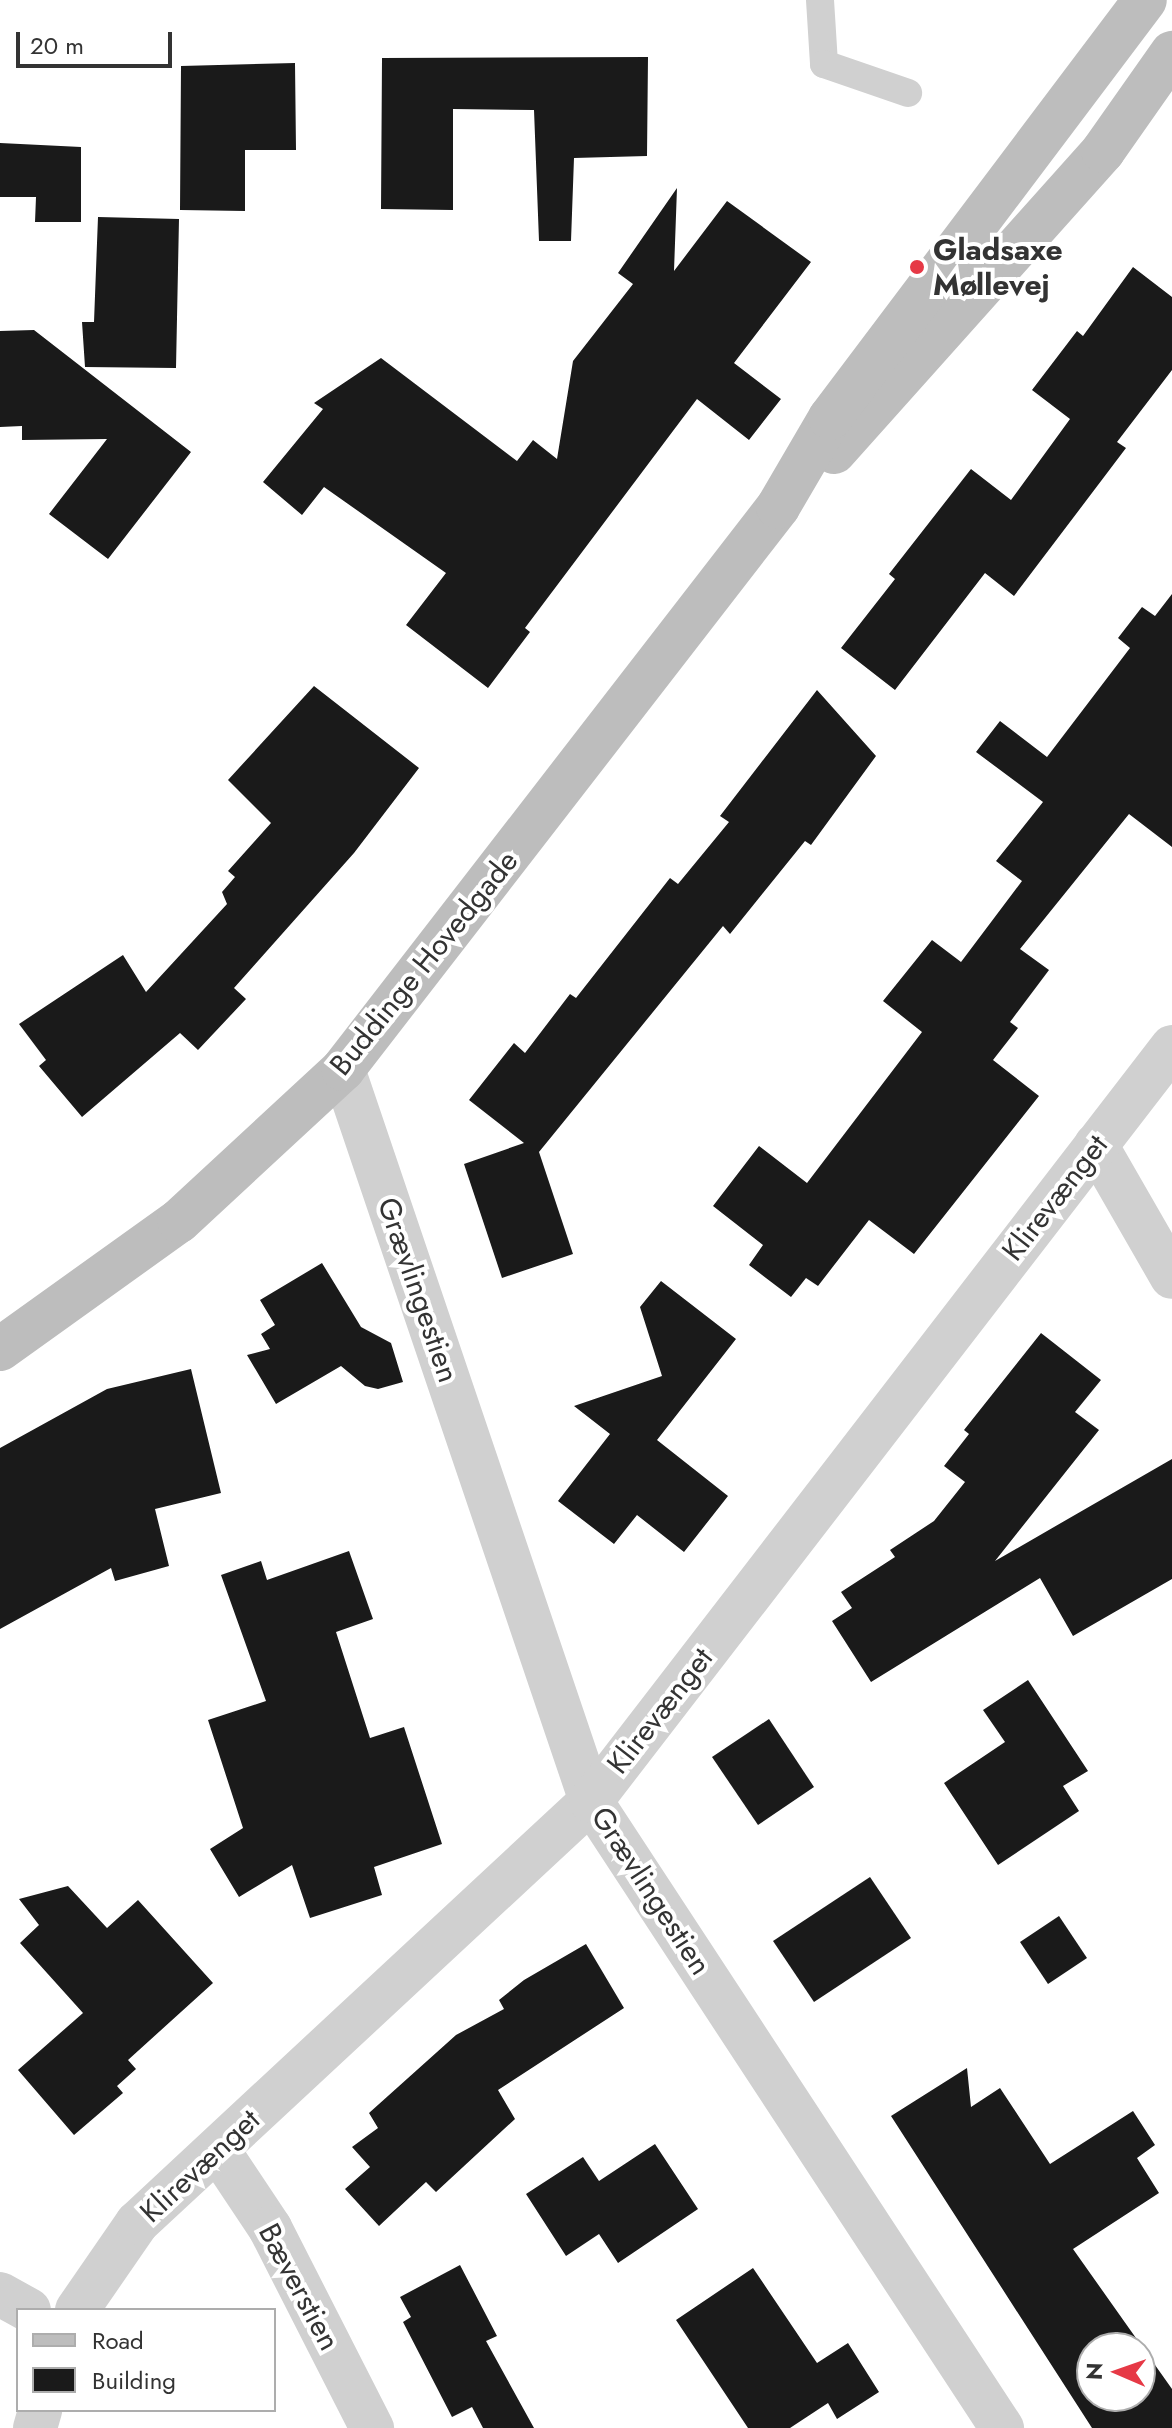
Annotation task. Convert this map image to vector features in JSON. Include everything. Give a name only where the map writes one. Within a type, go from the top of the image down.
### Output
[{"type":"street","name":"Buddinge Hovedgade","points":[[0,1349],[179,1221],[343,1069],[778,507],[830,418],[1145,0]]},
{"type":"street","name":"Buddinge Hovedgade","points":[[778,507],[856,432],[1103,151],[1172,53]]},
{"type":"street","name":"Klirevænget","points":[[78,2308],[137,2223],[591,1801],[1172,1047]]},
{"type":"street","name":"Grævlingestien","points":[[343,1069],[591,1801],[1002,2428]]},
{"type":"street","points":[[1096,1145],[1172,1277]]},
{"type":"street","name":"Bæverstien","points":[[218,2150],[270,2228],[372,2428]]},
{"type":"street","points":[[0,2294],[25,2308]]},
{"type":"lane","points":[[820,0],[824,64],[908,93]]},
{"type":"building","points":[[648,57],[647,156],[574,158],[571,241],[539,241],[534,110],[453,109],[453,210],[381,209],[382,58]]},
{"type":"building","points":[[295,63],[296,150],[245,150],[245,211],[180,210],[181,66]]},
{"type":"building","points":[[0,143],[81,147],[81,222],[35,222],[36,197],[0,197]]},
{"type":"building","points":[[677,188],[674,271],[727,201],[811,262],[734,363],[781,399],[749,440],[697,399],[525,628],[530,632],[488,688],[406,625],[446,573],[324,487],[302,515],[263,482],[323,409],[314,403],[381,358],[517,461],[533,440],[557,459],[573,361],[633,284],[618,273]]},
{"type":"building","points":[[98,217],[179,219],[176,368],[85,367],[82,322],[94,322]]},
{"type":"building","points":[[1133,267],[1172,297],[1172,370],[1117,442],[1126,448],[1014,596],[985,573],[895,690],[841,648],[895,579],[889,574],[971,469],[1011,500],[1070,419],[1032,390],[1077,331],[1083,336]]},
{"type":"building","points":[[34,330],[191,452],[108,559],[49,514],[107,439],[22,440],[22,426],[0,427],[0,331]]},
{"type":"building","points":[[1172,594],[1172,847],[1129,814],[1020,949],[1049,970],[1010,1022],[1018,1028],[993,1060],[1039,1096],[914,1254],[869,1220],[818,1286],[806,1278],[791,1297],[749,1265],[763,1245],[713,1206],[759,1146],[807,1183],[922,1032],[883,1001],[932,940],[961,962],[1022,881],[996,861],[1043,802],[976,752],[1000,721],[1047,757],[1130,648],[1118,638],[1142,607],[1155,616]]},
{"type":"building","points":[[314,686],[419,768],[354,853],[234,988],[246,999],[198,1050],[180,1033],[82,1117],[39,1066],[46,1060],[19,1024],[123,955],[146,992],[227,904],[222,892],[235,877],[228,871],[271,823],[228,780]]},
{"type":"building","points":[[817,690],[876,756],[811,845],[805,841],[730,934],[723,926],[539,1152],[573,1254],[502,1278],[464,1164],[524,1143],[469,1100],[514,1043],[525,1053],[570,994],[576,998],[670,878],[678,884],[729,822],[720,816]]},
{"type":"building","points":[[322,1263],[361,1327],[391,1343],[403,1382],[378,1389],[365,1386],[341,1366],[276,1404],[247,1355],[270,1349],[261,1334],[275,1325],[260,1300]]},
{"type":"building","points":[[661,1281],[736,1339],[657,1440],[728,1496],[684,1552],[637,1515],[614,1544],[558,1501],[610,1434],[574,1406],[662,1376],[640,1307]]},
{"type":"building","points":[[1041,1333],[1101,1380],[1075,1412],[1099,1430],[995,1561],[1172,1459],[1172,1579],[1073,1636],[1040,1578],[871,1682],[832,1621],[852,1608],[841,1592],[895,1557],[890,1550],[934,1521],[965,1482],[944,1466],[969,1434],[964,1430]]},
{"type":"building","points":[[191,1369],[221,1493],[155,1509],[169,1566],[115,1581],[111,1568],[0,1629],[0,1448],[107,1389]]},
{"type":"building","points":[[349,1551],[373,1619],[336,1632],[370,1738],[404,1727],[442,1844],[374,1867],[382,1895],[310,1918],[292,1865],[239,1897],[210,1849],[243,1828],[208,1720],[266,1701],[221,1575],[261,1561],[267,1580]]},
{"type":"building","points":[[1028,1680],[1088,1771],[1063,1786],[1079,1811],[998,1865],[944,1783],[1005,1742],[983,1710]]},
{"type":"building","points":[[769,1719],[814,1787],[758,1825],[712,1757]]},
{"type":"building","points":[[870,1877],[911,1938],[814,2002],[773,1941]]},
{"type":"building","points":[[68,1886],[107,1928],[138,1900],[213,1983],[128,2060],[136,2069],[117,2086],[123,2093],[74,2135],[18,2070],[83,2013],[20,1943],[39,1925],[19,1899]]},
{"type":"building","points":[[1059,1916],[1087,1958],[1048,1984],[1020,1942]]},
{"type":"building","points":[[586,1944],[624,2008],[498,2090],[515,2119],[436,2192],[426,2182],[379,2226],[345,2189],[370,2167],[352,2147],[378,2128],[369,2113],[456,2035],[504,2009],[499,2000],[524,1980]]},
{"type":"building","points":[[967,2068],[971,2107],[1000,2088],[1050,2164],[1133,2111],[1155,2145],[1137,2158],[1159,2193],[1073,2249],[1132,2332],[1076,2332],[1076,2403],[891,2116]]},
{"type":"building","points":[[655,2144],[698,2209],[618,2263],[599,2234],[566,2256],[526,2194],[583,2157],[599,2181]]},
{"type":"building","points":[[460,2265],[497,2336],[486,2341],[534,2428],[483,2428],[472,2407],[452,2417],[403,2322],[411,2317],[400,2297]]},
{"type":"building","points":[[753,2268],[817,2363],[848,2343],[879,2392],[837,2419],[828,2403],[790,2428],[748,2428],[676,2320]]},
{"type":"building","points":[[1156,2366],[1172,2389],[1172,2428],[1092,2428],[1082,2412],[1156,2412]]},
{"type":"place","name":"Gladsaxe Møllevej","points":[[917,267]]}]
